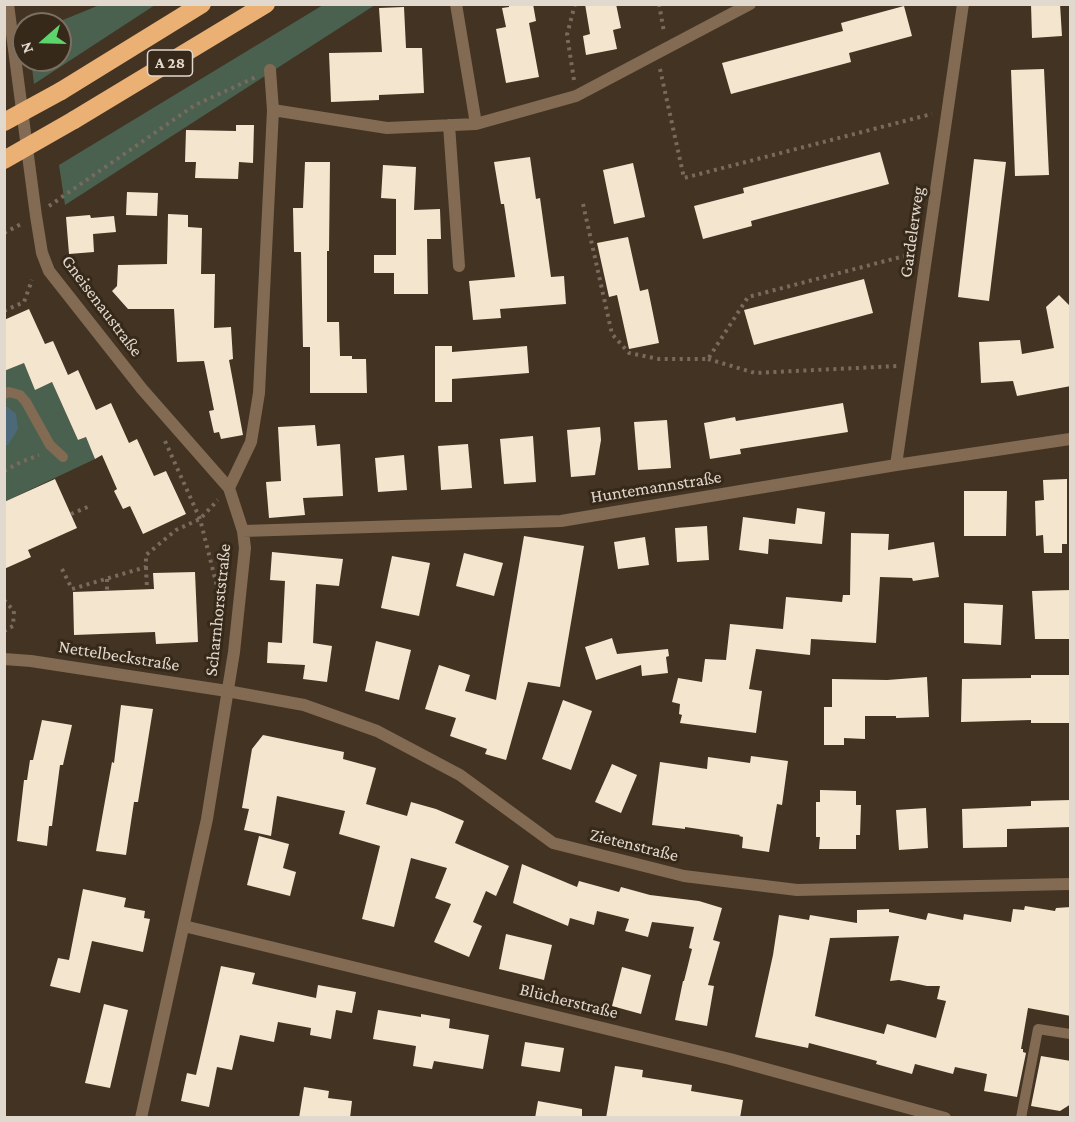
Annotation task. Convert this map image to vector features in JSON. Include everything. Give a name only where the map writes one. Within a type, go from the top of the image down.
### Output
[{"type":"highway","name":"A 28","points":[[4,122],[61,91],[202,4]]},
{"type":"highway","name":"A 28","points":[[4,160],[266,4]]},
{"type":"street","name":"Gneisenaustraße","points":[[8,4],[36,216],[42,253],[49,271],[142,388],[229,488]]},
{"type":"street","points":[[456,4],[476,124]]},
{"type":"street","points":[[273,110],[387,128],[476,124],[576,96],[750,4]]},
{"type":"street","name":"Gardelerweg","points":[[896,465],[963,4]]},
{"type":"street","points":[[229,488],[251,442],[259,393],[273,110],[270,70]]},
{"type":"street","points":[[449,125],[459,266]]},
{"type":"street","name":"Huntemannstraße","points":[[243,531],[561,521],[896,465],[1071,439]]},
{"type":"street","name":"Scharnhorststraße","points":[[141,1118],[207,819],[234,652],[245,548],[243,531],[229,488]]},
{"type":"street","name":"Nettelbeckstraße","points":[[4,659],[31,661],[227,691]]},
{"type":"street","name":"Zietenstraße","points":[[227,691],[304,705],[377,731],[459,775],[553,843],[684,876],[797,890],[1071,884]]},
{"type":"street","name":"Blücherstraße","points":[[184,926],[730,1059],[945,1118]]},
{"type":"lane","points":[[4,394],[9,392],[20,395],[27,402],[50,446],[63,457]]},
{"type":"lane","points":[[1021,1118],[1038,1029],[1071,1034]]},
{"type":"path","points":[[575,4],[567,35],[576,96]]},
{"type":"path","points":[[659,4],[662,50],[684,178],[948,111]]},
{"type":"path","points":[[36,216],[195,105],[270,70]]},
{"type":"path","points":[[583,204],[612,334],[629,353],[659,359],[708,359],[755,373],[910,365]]},
{"type":"path","points":[[708,359],[748,297],[927,250]]},
{"type":"path","points":[[4,311],[24,302],[32,280]]},
{"type":"path","points":[[161,432],[200,519],[223,607]]},
{"type":"path","points":[[4,471],[35,456],[49,453],[63,457]]},
{"type":"path","points":[[147,589],[146,555],[176,530],[200,519],[229,488]]},
{"type":"path","points":[[71,514],[90,506]]},
{"type":"path","points":[[62,569],[72,589],[146,567]]},
{"type":"path","points":[[107,579],[107,591]]},
{"type":"path","points":[[4,600],[14,611],[14,626],[4,631]]},
{"type":"green space","points":[[102,4],[155,5],[72,59],[72,16]]},
{"type":"green space","points":[[323,5],[375,5],[65,205],[59,165]]},
{"type":"green space","points":[[32,72],[52,72],[34,84]]},
{"type":"green space","points":[[24,363],[35,389],[52,382],[78,440],[86,437],[95,459],[6,501],[4,509],[4,371]]},
{"type":"water","points":[[5,407],[16,414],[18,429],[8,445],[5,445]]},
{"type":"building","points":[[509,4],[533,4],[536,21],[529,23],[539,77],[506,83],[496,29],[506,27],[502,8],[509,7]]},
{"type":"building","points":[[585,4],[616,4],[621,28],[613,30],[617,49],[586,55],[583,36],[590,34]]},
{"type":"building","points":[[1031,4],[1060,4],[1062,36],[1032,38]]},
{"type":"building","points":[[904,6],[912,36],[849,53],[851,62],[731,94],[722,63],[843,31],[841,23]]},
{"type":"building","points":[[404,7],[406,48],[422,48],[424,93],[379,95],[379,100],[331,102],[329,53],[382,52],[379,8]]},
{"type":"building","points":[[1044,69],[1049,175],[1015,176],[1011,70]]},
{"type":"building","points":[[236,125],[254,125],[253,163],[239,162],[238,179],[195,178],[196,162],[185,162],[186,130],[236,131]]},
{"type":"building","points":[[880,152],[889,184],[751,221],[752,226],[703,239],[694,206],[744,193],[743,188]]},
{"type":"building","points":[[530,157],[536,199],[540,198],[551,277],[564,276],[566,304],[500,309],[501,318],[473,320],[469,281],[515,277],[504,204],[501,204],[494,162]]},
{"type":"building","points":[[974,159],[1006,162],[989,301],[958,297]]},
{"type":"building","points":[[305,162],[330,162],[327,322],[339,322],[340,356],[366,359],[367,393],[310,393],[310,347],[303,347],[301,252],[294,252],[293,208],[303,208]]},
{"type":"building","points":[[633,163],[645,217],[614,224],[603,170]]},
{"type":"building","points":[[383,165],[416,167],[414,210],[440,209],[441,239],[427,239],[428,294],[394,294],[394,273],[374,273],[374,255],[396,255],[396,199],[381,198]]},
{"type":"building","points":[[127,192],[158,193],[157,216],[126,215]]},
{"type":"building","points":[[168,214],[188,215],[188,227],[202,228],[201,274],[215,274],[214,328],[231,327],[233,359],[229,360],[243,435],[221,439],[219,432],[214,433],[209,411],[214,410],[204,361],[177,362],[174,309],[128,309],[112,291],[117,286],[118,265],[167,264]]},
{"type":"building","points":[[90,215],[91,218],[114,216],[116,232],[93,234],[94,252],[69,254],[66,217]]},
{"type":"building","points":[[628,237],[640,291],[648,289],[659,343],[629,349],[617,295],[609,297],[597,243]]},
{"type":"building","points":[[864,279],[873,313],[754,345],[744,310]]},
{"type":"building","points":[[1059,295],[1071,307],[1071,386],[1017,396],[1013,381],[981,383],[979,342],[1020,340],[1022,354],[1054,348],[1046,307]]},
{"type":"building","points":[[29,309],[45,344],[53,341],[68,375],[78,370],[96,410],[111,403],[129,443],[137,439],[154,476],[166,471],[186,514],[143,534],[130,506],[123,509],[114,491],[117,489],[102,455],[95,459],[86,437],[78,440],[52,382],[35,390],[24,363],[4,371],[4,320]]},
{"type":"building","points":[[435,346],[452,346],[452,352],[527,346],[529,373],[452,379],[452,402],[435,402]]},
{"type":"building","points":[[843,403],[848,432],[740,449],[741,454],[710,459],[704,423],[735,417],[736,421]]},
{"type":"building","points":[[667,420],[671,468],[638,470],[634,422]]},
{"type":"building","points":[[315,425],[317,446],[340,444],[343,496],[303,498],[305,515],[269,518],[266,482],[281,481],[278,427]]},
{"type":"building","points":[[600,427],[601,440],[595,475],[571,477],[567,430]]},
{"type":"building","points":[[533,436],[536,482],[504,484],[500,439]]},
{"type":"building","points":[[468,444],[472,488],[441,490],[438,446]]},
{"type":"building","points":[[404,455],[407,490],[378,492],[375,458]]},
{"type":"building","points":[[55,479],[77,528],[28,550],[31,557],[4,569],[4,502]]},
{"type":"building","points":[[1067,479],[1067,544],[1062,544],[1062,553],[1044,553],[1043,535],[1036,536],[1035,501],[1044,500],[1043,480]]},
{"type":"building","points":[[964,491],[1007,491],[1006,536],[964,536]]},
{"type":"building","points":[[797,508],[825,512],[822,544],[769,539],[768,554],[739,550],[743,517],[795,524]]},
{"type":"building","points":[[707,526],[709,560],[677,562],[675,528]]},
{"type":"building","points":[[851,533],[889,534],[888,550],[934,542],[939,577],[913,581],[912,578],[880,577],[876,643],[811,639],[810,655],[756,649],[749,689],[762,691],[756,733],[680,723],[682,715],[679,714],[680,704],[672,702],[678,678],[702,682],[705,659],[726,660],[730,624],[783,629],[786,597],[842,602],[843,595],[850,595]]},
{"type":"building","points":[[524,536],[584,546],[560,687],[528,682],[506,760],[485,754],[487,749],[450,736],[456,718],[425,709],[439,665],[470,675],[465,691],[496,700]]},
{"type":"building","points":[[645,537],[649,565],[618,569],[614,542]]},
{"type":"building","points":[[272,552],[343,559],[339,586],[316,584],[313,643],[332,646],[327,682],[303,679],[305,665],[267,663],[268,642],[282,643],[285,581],[270,580]]},
{"type":"building","points":[[464,553],[503,563],[494,596],[456,586]]},
{"type":"building","points":[[392,556],[430,563],[419,616],[381,608]]},
{"type":"building","points":[[195,572],[198,642],[156,644],[155,632],[74,635],[73,592],[154,589],[153,573]]},
{"type":"building","points":[[1071,590],[1071,639],[1035,639],[1032,591]]},
{"type":"building","points":[[964,603],[1003,605],[1001,645],[964,643]]},
{"type":"building","points":[[612,638],[617,654],[668,649],[669,656],[666,657],[668,673],[642,676],[641,665],[596,680],[585,647]]},
{"type":"building","points":[[376,641],[411,650],[399,700],[365,691]]},
{"type":"building","points":[[1031,675],[1071,675],[1071,723],[1031,723],[1031,720],[961,722],[962,679],[1031,678]]},
{"type":"building","points":[[927,677],[929,717],[865,716],[865,739],[844,738],[844,745],[824,745],[824,707],[832,707],[832,679],[887,680]]},
{"type":"building","points":[[563,700],[592,711],[571,770],[542,759]]},
{"type":"building","points":[[121,705],[153,709],[138,802],[134,802],[126,855],[96,851],[112,762],[114,763]]},
{"type":"building","points":[[42,720],[72,725],[63,765],[60,765],[47,846],[17,841],[24,780],[27,780],[30,760],[33,760]]},
{"type":"building","points":[[263,735],[344,752],[343,759],[376,768],[366,804],[407,816],[411,802],[436,809],[464,821],[455,843],[509,866],[496,896],[486,891],[473,922],[482,926],[469,957],[434,942],[451,904],[435,898],[447,868],[411,858],[394,927],[362,919],[380,846],[339,834],[345,811],[277,796],[271,836],[244,830],[249,809],[242,808],[252,749]]},
{"type":"building","points":[[751,756],[788,761],[782,805],[777,804],[769,852],[742,848],[743,837],[740,835],[652,825],[660,762],[707,769],[708,757],[750,763]]},
{"type":"building","points":[[612,764],[637,775],[621,813],[595,802]]},
{"type":"building","points":[[820,790],[856,791],[856,805],[861,805],[860,835],[856,835],[856,849],[819,849],[820,837],[816,837],[816,802],[820,802]]},
{"type":"building","points":[[1071,800],[1071,827],[1007,829],[1007,847],[963,848],[962,809],[1031,806],[1031,801]]},
{"type":"building","points":[[926,808],[928,848],[899,850],[896,810]]},
{"type":"building","points":[[259,836],[289,844],[283,868],[296,872],[290,896],[247,885]]},
{"type":"building","points":[[522,864],[577,887],[579,881],[619,892],[621,887],[650,895],[699,901],[722,908],[713,940],[720,942],[708,985],[714,986],[707,1026],[675,1020],[692,949],[689,948],[694,927],[652,922],[648,937],[625,931],[629,919],[597,911],[594,925],[570,918],[568,926],[513,903]]},
{"type":"building","points":[[83,889],[126,898],[124,907],[145,911],[144,918],[150,919],[143,952],[92,941],[80,993],[50,986],[58,958],[69,960]]},
{"type":"building","points":[[1025,906],[1055,911],[1056,908],[1071,907],[1071,1016],[1028,1008],[1021,1049],[1026,1053],[1017,1097],[984,1091],[987,1074],[955,1067],[953,1074],[915,1064],[912,1074],[876,1064],[877,1061],[809,1043],[808,1048],[755,1037],[773,955],[779,915],[809,920],[810,915],[857,923],[857,910],[889,909],[889,912],[926,920],[928,913],[963,920],[964,914],[1011,922],[1013,909],[1024,910]],"holes":[[[899,936],[890,981],[899,980],[927,986],[940,986],[937,999],[946,1001],[936,1038],[887,1024],[884,1034],[815,1016],[830,938]]]},
{"type":"building","points":[[506,934],[552,945],[544,980],[499,969]]},
{"type":"building","points":[[221,966],[255,973],[252,984],[316,998],[318,985],[356,992],[352,1013],[336,1010],[331,1039],[310,1035],[311,1028],[278,1022],[274,1042],[240,1035],[232,1070],[217,1067],[209,1107],[181,1101],[187,1073],[196,1075]]},
{"type":"building","points":[[622,967],[651,975],[641,1014],[612,1006]]},
{"type":"building","points":[[104,1004],[128,1010],[110,1088],[85,1083]]},
{"type":"building","points":[[378,1010],[450,1019],[449,1028],[489,1035],[483,1069],[434,1061],[432,1069],[413,1066],[416,1046],[373,1039]]},
{"type":"building","points":[[525,1042],[564,1048],[560,1072],[521,1066]]},
{"type":"building","points":[[1041,1056],[1071,1061],[1071,1104],[1060,1111],[1031,1106]]},
{"type":"building","points":[[615,1066],[643,1070],[642,1077],[692,1085],[691,1091],[743,1100],[740,1118],[606,1118]]},
{"type":"building","points":[[304,1087],[329,1091],[328,1098],[352,1101],[350,1118],[299,1118]]},
{"type":"building","points":[[538,1101],[582,1109],[582,1118],[535,1118]]}]
